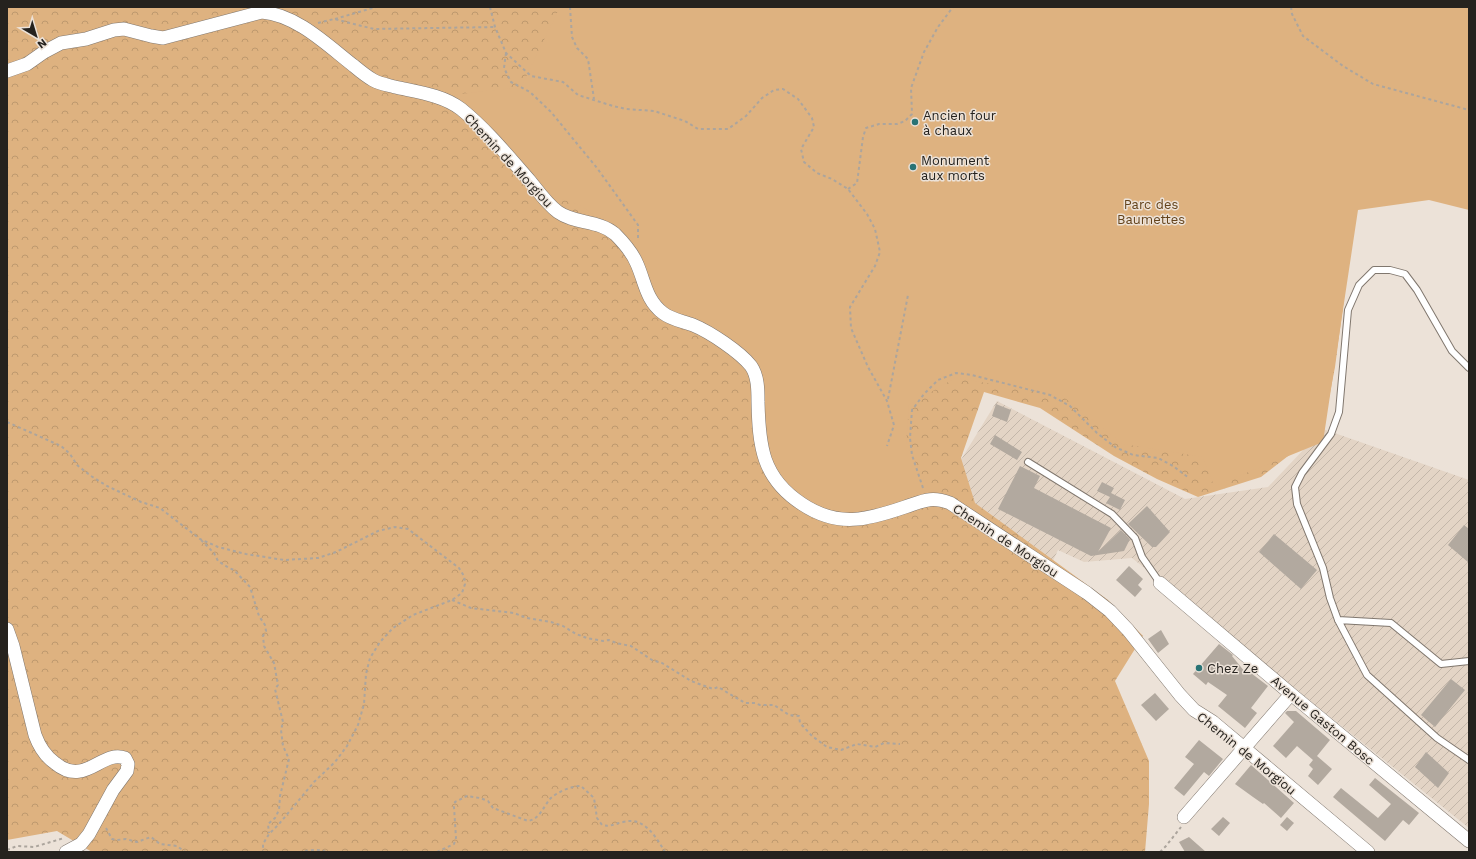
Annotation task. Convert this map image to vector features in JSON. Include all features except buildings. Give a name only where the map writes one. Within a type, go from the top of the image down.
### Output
[{"type":"street","name":"Chemin de Morgiou","points":[[7,71],[27,64],[44,52],[61,43],[86,39],[114,30],[124,29],[163,38],[262,12],[272,14],[302,26],[373,80],[434,96],[455,105],[466,113],[497,144],[555,209],[567,217],[599,226],[612,232],[628,250],[637,264],[649,297],[659,309],[671,318],[696,326],[717,338],[745,359],[753,368],[757,381],[759,432],[762,451],[769,469],[792,497],[809,509],[824,516],[851,520],[878,516],[925,499],[938,499],[950,503],[1087,593],[1110,611],[1128,630],[1180,695],[1194,710],[1213,722],[1368,852]]},
{"type":"street","name":"Avenue Gaston Bosc","points":[[1160,583],[1291,694],[1469,841]]},
{"type":"street","points":[[7,629],[13,646],[35,736],[40,748],[46,755],[62,768],[74,771],[88,769],[115,756],[121,756],[128,762],[127,771],[113,790],[85,840],[75,848],[66,852]]},
{"type":"street","points":[[1184,817],[1291,694]]},
{"type":"street","points":[[1465,852],[1469,846]]},
{"type":"lane","points":[[1469,368],[1452,351],[1417,290],[1404,274],[1390,270],[1374,270],[1359,285],[1348,310],[1339,412],[1332,434],[1302,473],[1295,487],[1297,504],[1323,568],[1330,598],[1338,620],[1367,675],[1438,738],[1469,760]]},
{"type":"lane","points":[[1028,462],[1112,514],[1135,538],[1142,557],[1160,583]]},
{"type":"lane","points":[[1338,620],[1390,623],[1441,664],[1469,661]]},
{"type":"path","points":[[302,26],[376,7]]},
{"type":"path","points":[[490,7],[495,27],[506,53],[530,76],[563,82],[578,95],[613,106],[626,109],[654,111],[685,121],[698,129],[728,129],[746,116],[762,98],[774,90],[783,89],[798,99],[812,118],[814,127],[801,149],[804,162],[817,173],[832,179],[848,189],[867,214],[875,229],[880,252],[875,266],[850,307],[852,328],[868,367],[887,400],[894,425],[887,446]]},
{"type":"path","points":[[570,7],[572,37],[577,48],[588,59],[594,99]]},
{"type":"path","points":[[848,189],[857,183],[863,137],[866,128],[879,124],[898,124],[905,121],[912,114],[911,88],[924,52],[938,27],[953,7]]},
{"type":"path","points":[[1291,7],[1292,14],[1303,36],[1343,66],[1373,84],[1469,110]]},
{"type":"path","points":[[334,19],[374,29],[495,27]]},
{"type":"path","points":[[506,53],[504,68],[511,82],[530,92],[551,112],[597,168],[638,225],[637,264]]},
{"type":"path","points":[[887,400],[908,295]]},
{"type":"path","points":[[925,499],[923,485],[912,455],[910,438],[912,410],[924,394],[938,380],[956,373],[972,375],[1050,395],[1070,406],[1097,433],[1115,447],[1133,455],[1158,458],[1173,466],[1189,478]]},
{"type":"path","points":[[7,422],[61,446],[70,454],[77,466],[107,486],[141,502],[160,508],[200,539],[214,553],[218,561],[234,570],[250,587],[259,616],[265,625],[266,631],[263,636],[264,646],[274,663],[278,685],[275,689],[283,722],[281,730],[283,746],[289,760],[280,796],[279,810],[275,818],[268,824],[269,834]]},
{"type":"path","points":[[200,539],[218,547],[246,554],[284,560],[303,560],[318,558],[336,552],[378,531],[395,527],[408,530],[459,568],[464,576],[465,584],[462,593],[452,600],[413,615],[393,628],[380,642],[370,658],[366,674],[364,704],[358,725],[347,746],[335,762],[314,782],[269,834],[263,844],[263,852]]},
{"type":"path","points":[[452,600],[471,608],[514,613],[527,618],[550,622],[563,626],[576,634],[631,646],[652,660],[662,663],[691,681],[713,689],[718,687],[745,703],[774,705],[789,715],[799,716],[800,723],[812,736],[826,746],[841,750],[857,744],[875,747],[884,743],[900,744]]},
{"type":"path","points":[[437,852],[454,844],[456,838],[455,802],[466,796],[488,801],[493,808],[528,821],[533,820],[539,815],[551,799],[573,786],[582,786],[594,798],[597,818],[602,825],[609,827],[624,821],[638,822],[656,836],[665,852]]},
{"type":"path","points":[[99,817],[112,839],[126,839],[137,842],[152,837],[160,844],[177,846],[185,852]]},
{"type":"path","points":[[1160,852],[1182,825],[1184,817]]},
{"type":"path","points":[[7,850],[17,846],[34,847],[45,843],[55,842],[66,837]]},
{"type":"path","points":[[299,852],[322,850],[326,852]]},
{"type":"shaded area","points":[[997,401],[1185,499],[1268,487],[1323,429],[1469,480],[1469,828],[1132,558],[1084,562],[1058,550],[1052,563],[943,489]]},
{"type":"green space","points":[[7,7],[1469,7],[1347,150],[1344,299],[1335,367],[1323,429],[1261,477],[1198,497],[1157,479],[1114,456],[1040,408],[984,392],[961,458],[975,503],[1108,600],[1143,636],[1115,681],[1149,761],[1149,804],[1145,852],[92,852],[57,831],[7,840]]},
{"type":"green space","name":"Parc des Baumettes","points":[[560,7],[1469,7],[1469,210],[1429,200],[1358,210],[1323,442],[1214,486],[1203,457],[1123,444],[1061,395],[955,378],[909,405],[906,444],[937,501],[847,517],[827,514],[786,489],[769,461],[754,372],[654,302],[614,229],[580,205],[544,194],[441,98],[460,94],[521,87]]},
{"type":"place","name":"Ancien four à chaux","points":[[915,122]]},
{"type":"place","name":"Monument aux morts","points":[[913,167]]},
{"type":"place","name":"Chez Ze","points":[[1199,668]]}]
